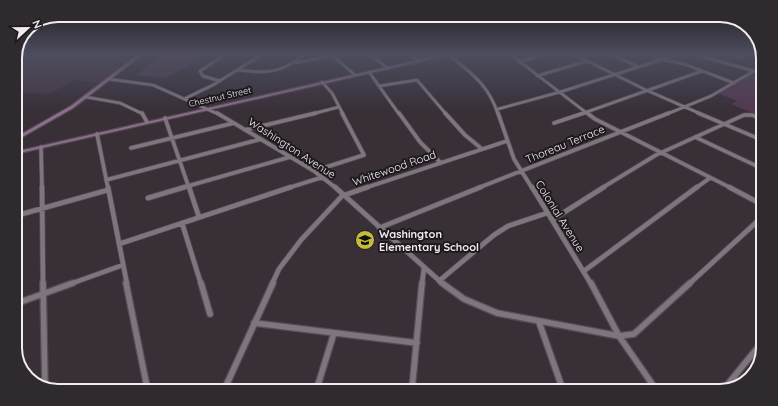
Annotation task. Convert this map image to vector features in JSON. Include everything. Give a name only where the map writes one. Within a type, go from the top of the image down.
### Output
[{"type":"main road","points":[[22,136],[86,97],[116,73]]},
{"type":"main road","name":"Chestnut Street","points":[[22,151],[365,73]]},
{"type":"street","points":[[201,73],[203,76],[220,81]]},
{"type":"street","points":[[186,98],[233,73]]},
{"type":"street","points":[[370,73],[420,142],[441,163]]},
{"type":"street","name":"Colonial Avenue","points":[[469,73],[490,92],[498,109],[514,159],[584,271],[620,336],[652,384]]},
{"type":"street","points":[[533,73],[585,112],[620,132],[756,201]]},
{"type":"street","points":[[537,76],[547,73]]},
{"type":"street","points":[[611,73],[646,90],[756,137]]},
{"type":"street","points":[[498,109],[621,73]]},
{"type":"street","points":[[554,123],[696,73]]},
{"type":"street","points":[[707,73],[734,83]]},
{"type":"street","name":"Thoreau Terrace","points":[[379,228],[711,96],[751,73]]},
{"type":"street","name":"Washington Avenue","points":[[108,79],[152,85],[209,108],[314,171],[323,177],[439,281],[464,299],[497,313],[620,336]]},
{"type":"street","points":[[379,86],[417,80],[465,135],[482,149]]},
{"type":"street","points":[[314,171],[364,155],[332,93],[322,82]]},
{"type":"street","points":[[86,97],[127,105],[143,112],[147,122]]},
{"type":"street","points":[[246,130],[339,107]]},
{"type":"street","points":[[552,220],[661,153],[744,115],[756,117]]},
{"type":"street","points":[[165,118],[199,217]]},
{"type":"street","points":[[131,148],[234,123]]},
{"type":"street","points":[[97,134],[147,384]]},
{"type":"street","points":[[695,137],[756,166]]},
{"type":"street","points":[[106,180],[260,139]]},
{"type":"street","name":"Whitewood Road","points":[[227,384],[279,269],[300,240],[344,196],[507,141]]},
{"type":"street","points":[[41,147],[45,381]]},
{"type":"street","points":[[148,198],[290,157]]},
{"type":"street","points":[[119,244],[323,177]]},
{"type":"street","points":[[584,271],[710,178]]},
{"type":"street","points":[[22,214],[108,190]]},
{"type":"street","points":[[439,281],[494,235],[508,226],[547,212]]},
{"type":"street","points":[[182,223],[210,314]]},
{"type":"street","points":[[620,336],[634,334],[756,223]]},
{"type":"street","points":[[22,302],[123,265]]},
{"type":"street","points":[[413,384],[424,268]]},
{"type":"street","points":[[539,322],[561,384]]},
{"type":"street","points":[[254,323],[417,343]]},
{"type":"street","points":[[319,384],[334,332]]},
{"type":"street","points":[[729,383],[756,350]]},
{"type":"shaded area","points":[[22,73],[111,73],[99,83],[75,80],[49,94],[22,92]]},
{"type":"shaded area","points":[[139,73],[174,73],[165,78],[137,75]]},
{"type":"shaded area","points":[[756,73],[756,114],[731,104],[737,101],[718,93]]},
{"type":"place","name":"Washington Elementary School","points":[[365,240]]}]
